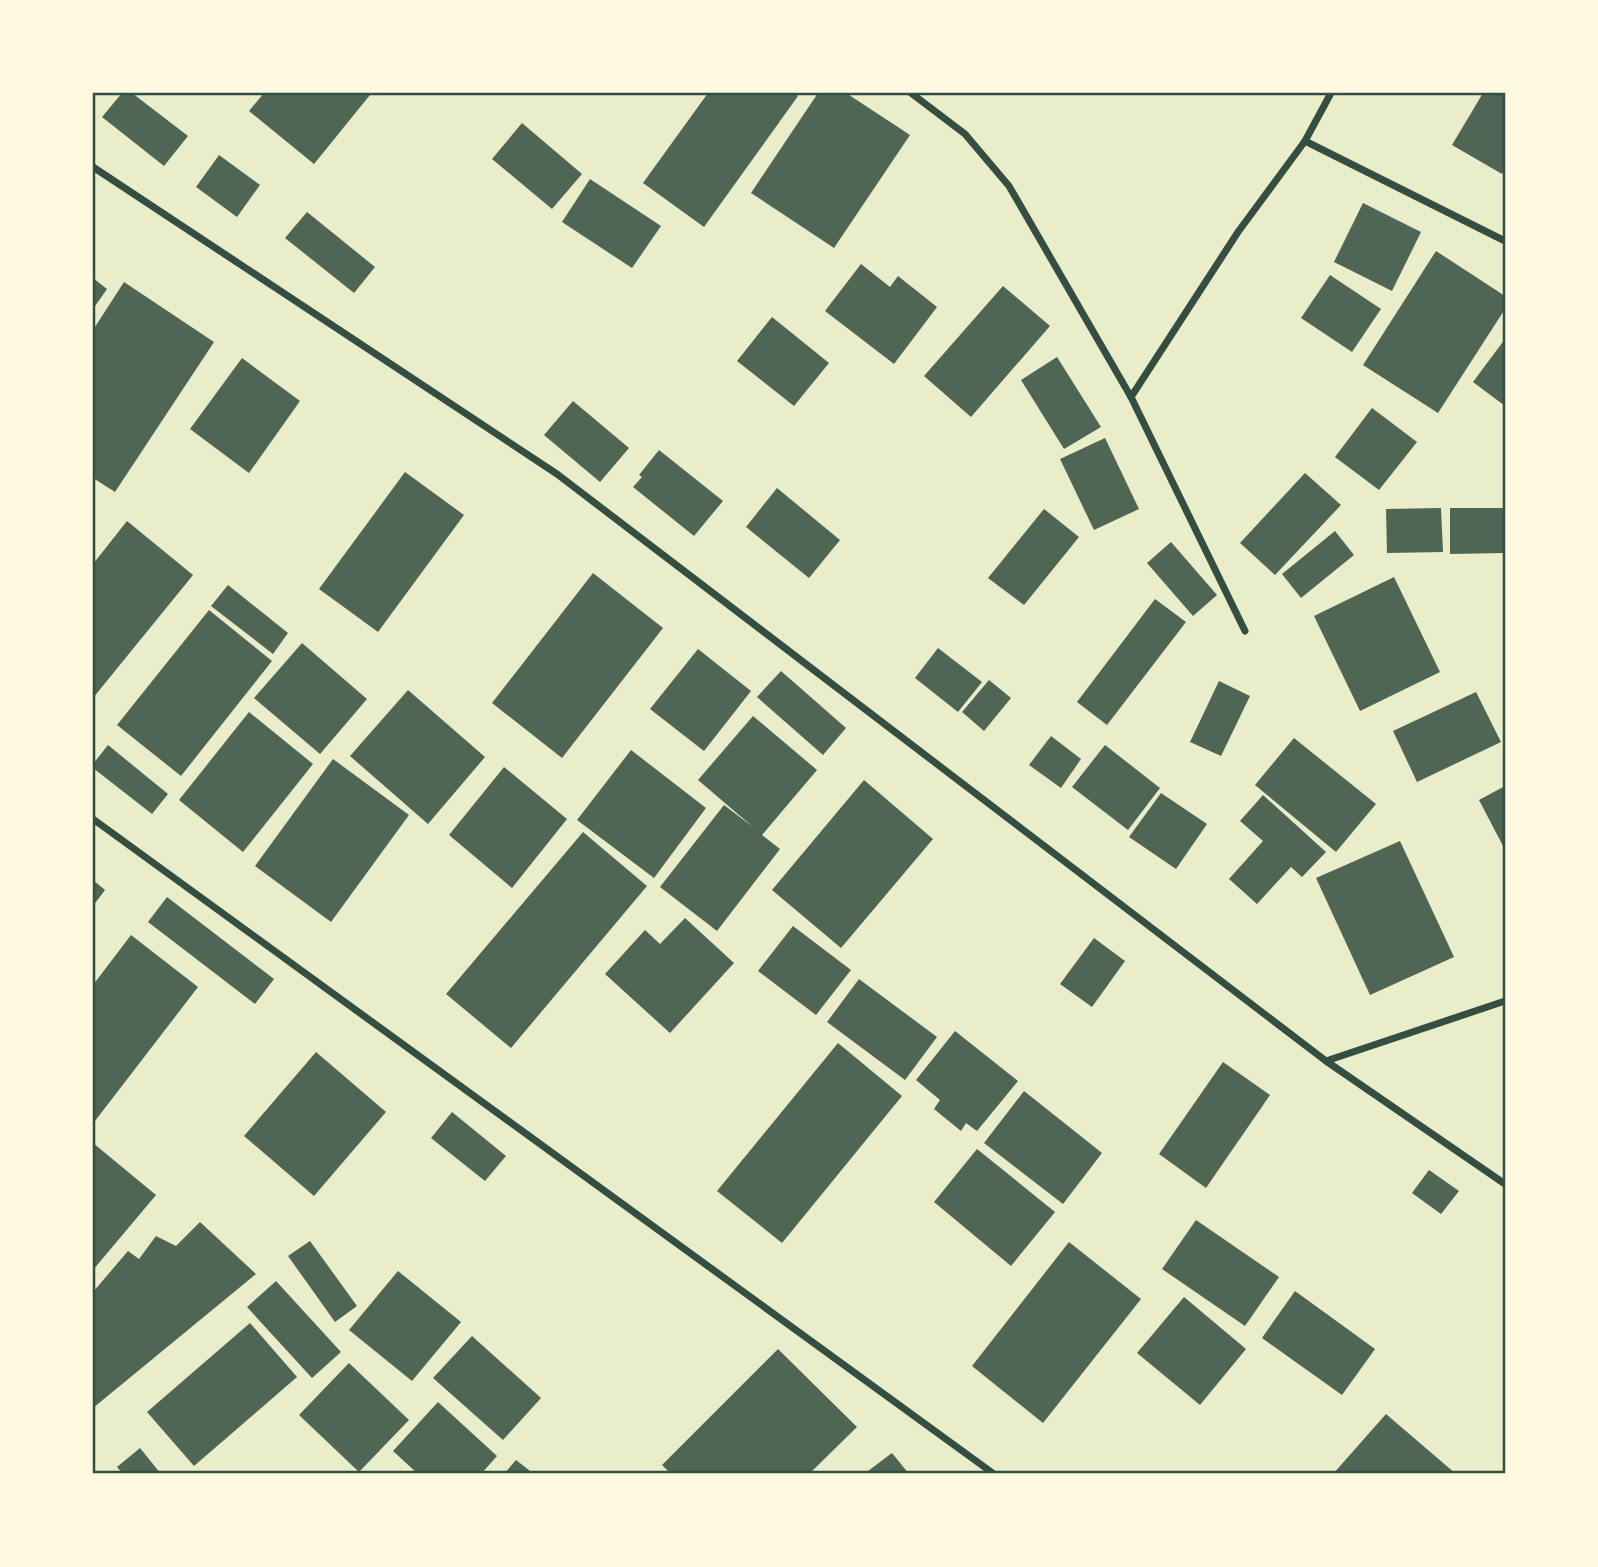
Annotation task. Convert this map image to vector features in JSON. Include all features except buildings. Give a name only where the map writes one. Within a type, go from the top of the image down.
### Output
[{"type":"street","points":[[911,93],[964,134],[1009,186],[1131,397],[1245,631]]},
{"type":"street","points":[[1131,397],[1238,232],[1305,141],[1331,93]]},
{"type":"street","points":[[1305,141],[1505,241]]},
{"type":"street","points":[[93,167],[556,474],[1326,1061],[1505,1184]]},
{"type":"street","points":[[93,819],[994,1474]]},
{"type":"street","points":[[1326,1061],[1505,1001]]}]
